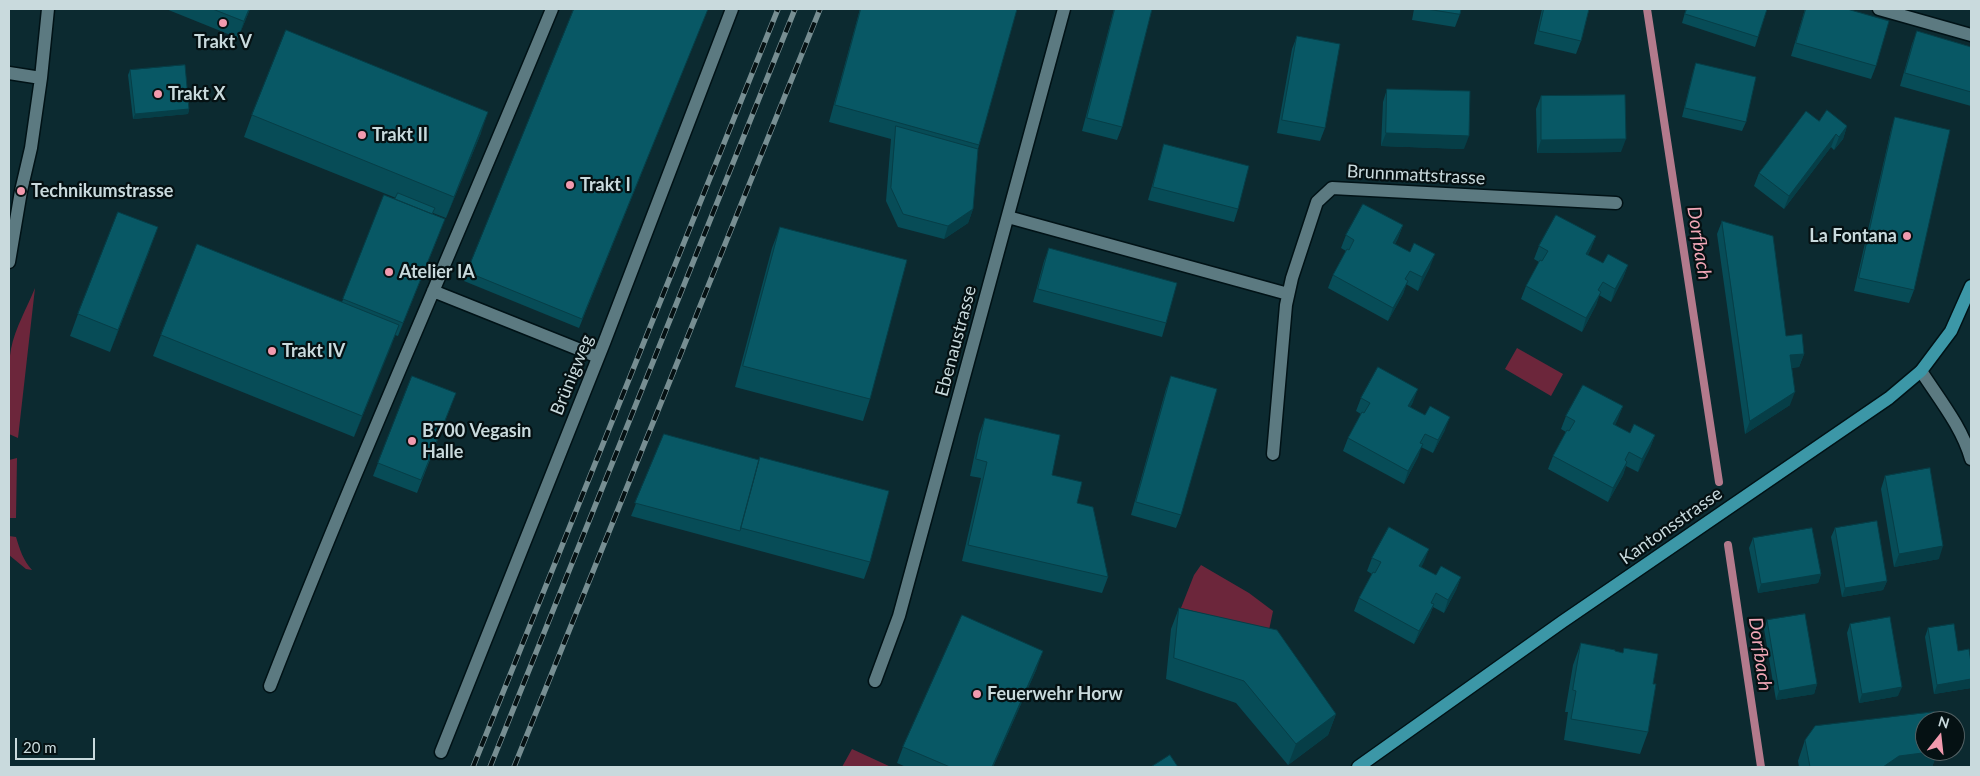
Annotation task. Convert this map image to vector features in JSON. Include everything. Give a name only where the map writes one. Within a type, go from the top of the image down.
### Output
[{"type":"main road","name":"Kantonsstrasse","points":[[1358,767],[1562,622],[1888,398],[1921,371],[1951,331],[1971,286]]},
{"type":"street","points":[[9,262],[31,148],[48,9]]},
{"type":"street","points":[[270,686],[319,560],[552,9]]},
{"type":"street","name":"Brünigweg","points":[[441,752],[598,357],[732,9]]},
{"type":"street","name":"Ebenaustrasse","points":[[875,681],[901,606],[1064,9]]},
{"type":"street","points":[[1879,9],[1971,35]]},
{"type":"street","points":[[9,73],[41,78]]},
{"type":"street","name":"Brunnmattstrasse","points":[[1272,454],[1288,294],[1317,202],[1332,188],[1616,203]]},
{"type":"street","points":[[1008,217],[1288,294]]},
{"type":"street","points":[[433,291],[598,357]]},
{"type":"street","points":[[1921,371],[1948,411],[1968,448],[1971,459]]},
{"type":"shaded area","points":[[35,288],[18,438],[9,434],[9,359],[15,333]]},
{"type":"shaded area","points":[[1517,348],[1563,374],[1551,396],[1505,369]]},
{"type":"shaded area","points":[[17,458],[16,518],[9,518],[9,460]]},
{"type":"shaded area","points":[[9,536],[16,537],[20,551],[32,570],[26,569],[9,555]]},
{"type":"shaded area","points":[[1201,565],[1249,593],[1273,611],[1269,630],[1181,608],[1194,575]]},
{"type":"shaded area","points":[[852,749],[891,767],[842,767]]},
{"type":"building","points":[[213,9],[249,9],[244,21]]},
{"type":"building","name":"Trakt I","points":[[574,9],[708,9],[582,319],[467,272]]},
{"type":"building","points":[[861,9],[1017,9],[979,145],[835,105]]},
{"type":"building","points":[[1115,9],[1152,9],[1122,127],[1087,118]]},
{"type":"building","points":[[1427,9],[1461,9],[1460,14]]},
{"type":"building","points":[[1544,9],[1589,9],[1581,41],[1539,31]]},
{"type":"building","points":[[1687,9],[1767,9],[1758,37],[1685,14]]},
{"type":"building","points":[[1806,9],[1847,9],[1889,21],[1876,66],[1796,43]]},
{"type":"building","name":"Trakt II","points":[[286,30],[488,112],[454,197],[252,115]]},
{"type":"building","points":[[1917,31],[1971,47],[1971,92],[1905,73]]},
{"type":"building","points":[[1297,36],[1340,44],[1325,128],[1282,120]]},
{"type":"building","points":[[1696,63],[1756,77],[1746,122],[1685,108]]},
{"type":"building","name":"Trakt X","points":[[185,65],[189,109],[135,114],[130,70]]},
{"type":"building","points":[[1387,89],[1470,91],[1469,136],[1386,133]]},
{"type":"building","points":[[1625,95],[1626,139],[1541,140],[1541,96]]},
{"type":"building","points":[[1827,110],[1847,126],[1839,137],[1836,134],[1789,196],[1759,173],[1806,111],[1819,121]]},
{"type":"building","points":[[1895,117],[1950,130],[1914,290],[1859,278]]},
{"type":"building","points":[[896,126],[978,149],[973,209],[948,226],[903,214],[891,188]]},
{"type":"building","points":[[1164,144],[1249,166],[1238,209],[1153,187]]},
{"type":"building","points":[[398,193],[435,208],[432,214],[395,199]]},
{"type":"building","name":"Atelier IA","points":[[384,195],[445,219],[403,323],[343,299]]},
{"type":"building","points":[[1363,204],[1403,225],[1393,243],[1410,252],[1414,243],[1435,254],[1422,277],[1410,271],[1405,279],[1408,281],[1393,308],[1333,275],[1354,240],[1346,235]]},
{"type":"building","points":[[118,212],[158,227],[118,330],[78,314]]},
{"type":"building","points":[[1556,215],[1596,236],[1586,254],[1603,263],[1608,254],[1628,265],[1615,289],[1603,282],[1598,290],[1601,292],[1586,318],[1526,286],[1540,260],[1542,261],[1548,251],[1539,246]]},
{"type":"building","points":[[1722,221],[1773,236],[1786,336],[1802,334],[1804,354],[1790,355],[1795,392],[1750,421]]},
{"type":"building","points":[[780,227],[907,260],[870,399],[743,366]]},
{"type":"building","name":"Trakt IV","points":[[197,244],[399,325],[362,416],[161,335]]},
{"type":"building","points":[[1049,248],[1177,283],[1166,323],[1038,289]]},
{"type":"building","points":[[1378,367],[1418,389],[1408,406],[1425,415],[1430,406],[1450,417],[1438,440],[1425,434],[1420,443],[1423,444],[1408,471],[1348,438],[1362,412],[1364,413],[1370,403],[1361,398]]},
{"type":"building","name":"B700 Vegasin Halle","points":[[412,376],[456,393],[421,480],[378,463]]},
{"type":"building","points":[[1171,376],[1217,389],[1181,515],[1136,502]]},
{"type":"building","points":[[1583,385],[1623,406],[1613,424],[1630,433],[1634,424],[1655,435],[1642,459],[1629,452],[1625,460],[1627,462],[1613,488],[1553,456],[1567,430],[1569,431],[1575,421],[1566,416]]},
{"type":"building","points":[[985,418],[1060,435],[1052,475],[1082,482],[1077,503],[1093,507],[1108,577],[968,545],[987,462],[976,459]]},
{"type":"building","points":[[664,434],[759,460],[740,531],[635,503]]},
{"type":"building","points":[[760,457],[889,491],[870,562],[741,528]]},
{"type":"building","points":[[1930,468],[1943,546],[1899,554],[1885,476]]},
{"type":"building","points":[[1877,521],[1887,581],[1845,588],[1835,528]]},
{"type":"building","points":[[1389,527],[1429,549],[1419,566],[1436,575],[1441,566],[1461,577],[1448,600],[1436,593],[1431,603],[1434,604],[1419,631],[1359,598],[1373,572],[1375,573],[1381,562],[1372,558]]},
{"type":"building","points":[[1812,528],[1821,574],[1761,584],[1753,538]]},
{"type":"building","points":[[1179,608],[1277,630],[1336,714],[1296,744],[1244,681],[1174,658]]},
{"type":"building","points":[[1805,614],[1817,684],[1779,691],[1767,620]]},
{"type":"building","name":"Feuerwehr Horw","points":[[962,615],[1043,651],[992,767],[950,767],[903,747]]},
{"type":"building","points":[[1890,617],[1902,687],[1862,694],[1850,624]]},
{"type":"building","points":[[1954,624],[1958,651],[1969,649],[1971,679],[1937,685],[1928,628]]},
{"type":"building","points":[[1581,643],[1623,653],[1624,648],[1658,654],[1653,684],[1656,684],[1648,732],[1571,719],[1576,691],[1573,690]]},
{"type":"building","points":[[1915,714],[1915,754],[1899,756],[1883,767],[1810,767],[1805,740],[1815,726]]},
{"type":"building","points":[[1170,755],[1178,767],[1151,767]]},
{"type":"waterway","name":"Dorfbach","points":[[1647,9],[1719,482]]},
{"type":"waterway","name":"Dorfbach","points":[[1728,545],[1761,767]]},
{"type":"railway","points":[[473,767],[778,9]]},
{"type":"railway","points":[[490,767],[795,9]]},
{"type":"railway","points":[[514,767],[820,9]]},
{"type":"place","name":"Trakt V","points":[[223,23]]},
{"type":"place","name":"Trakt X","points":[[158,94]]},
{"type":"place","name":"Trakt II","points":[[362,135]]},
{"type":"place","name":"Trakt I","points":[[570,185]]},
{"type":"place","name":"Technikumstrasse","points":[[21,191]]},
{"type":"place","name":"La Fontana","points":[[1907,236]]},
{"type":"place","name":"Atelier IA","points":[[389,272]]},
{"type":"place","name":"Trakt IV","points":[[272,351]]},
{"type":"place","name":"B700 Vegasin Halle","points":[[412,441]]},
{"type":"place","name":"Feuerwehr Horw","points":[[977,694]]}]
